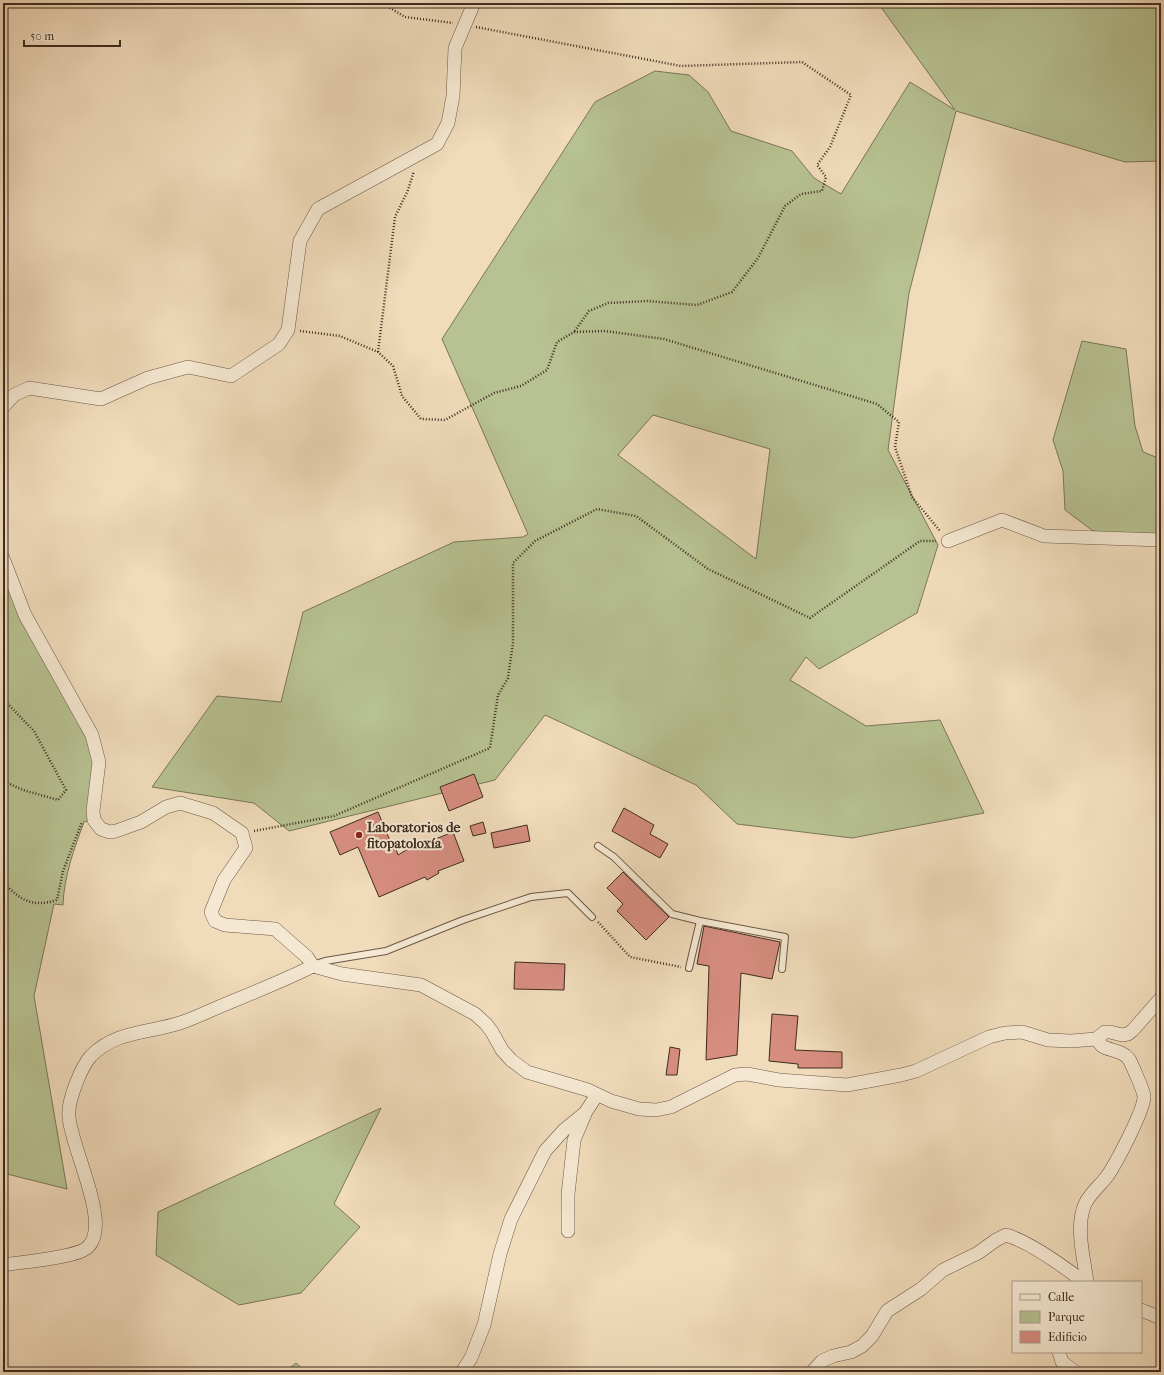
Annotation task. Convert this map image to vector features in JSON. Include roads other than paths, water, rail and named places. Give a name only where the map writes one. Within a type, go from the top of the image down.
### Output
[{"type":"street","points":[[3,407],[14,395],[29,388],[101,399],[148,378],[188,367],[231,376],[279,344],[288,330],[300,241],[318,209],[437,144],[448,123],[453,96],[455,48],[474,3]]},
{"type":"street","points":[[948,541],[1002,520],[1044,536],[1161,540]]},
{"type":"street","points":[[3,558],[25,615],[92,736],[99,762],[93,811],[94,820],[101,828],[110,832],[116,831],[141,822],[166,807],[180,803],[212,814],[242,833],[246,848],[224,880],[211,912],[215,921],[225,925],[275,929],[307,957],[313,966],[342,974],[421,985],[475,1014],[486,1024],[502,1050],[511,1060],[527,1072],[588,1090],[611,1101],[639,1109],[656,1110],[670,1106],[735,1074],[747,1074],[779,1080],[847,1085],[916,1071],[989,1037],[1005,1032],[1022,1032],[1048,1040],[1059,1041],[1096,1039],[1105,1032],[1128,1034],[1161,998]]},
{"type":"street","points":[[3,1265],[76,1254],[88,1248],[94,1238],[96,1224],[92,1199],[70,1131],[68,1115],[82,1069],[90,1057],[112,1040],[131,1033],[180,1023],[313,966]]},
{"type":"street","points":[[1085,1281],[1081,1242],[1081,1219],[1084,1205],[1088,1198],[1107,1176],[1119,1157],[1142,1107],[1144,1096],[1129,1060],[1125,1055],[1102,1046],[1096,1039]]},
{"type":"street","points":[[568,1231],[568,1194],[574,1140],[585,1113],[597,1094]]},
{"type":"street","points":[[462,1372],[471,1358],[484,1325],[500,1254],[511,1219],[545,1151],[564,1130],[585,1113]]},
{"type":"street","points":[[812,1372],[822,1361],[833,1356],[851,1352],[862,1346],[872,1336],[887,1311],[921,1289],[943,1270],[978,1253],[996,1240],[1006,1235],[1016,1238],[1064,1267],[1084,1281]]},
{"type":"street","points":[[1142,1310],[1161,1318]]},
{"type":"street","points":[[1059,1353],[1062,1362],[1075,1372]]},
{"type":"lane","points":[[598,846],[614,857],[672,914],[700,921],[785,937],[782,969]]},
{"type":"lane","points":[[313,966],[326,961],[386,951],[463,920],[531,897],[568,893],[592,917]]},
{"type":"lane","points":[[689,968],[700,921]]},
{"type":"place","name":"Laboratorios de fitopatoloxía","points":[[359,835]]}]
